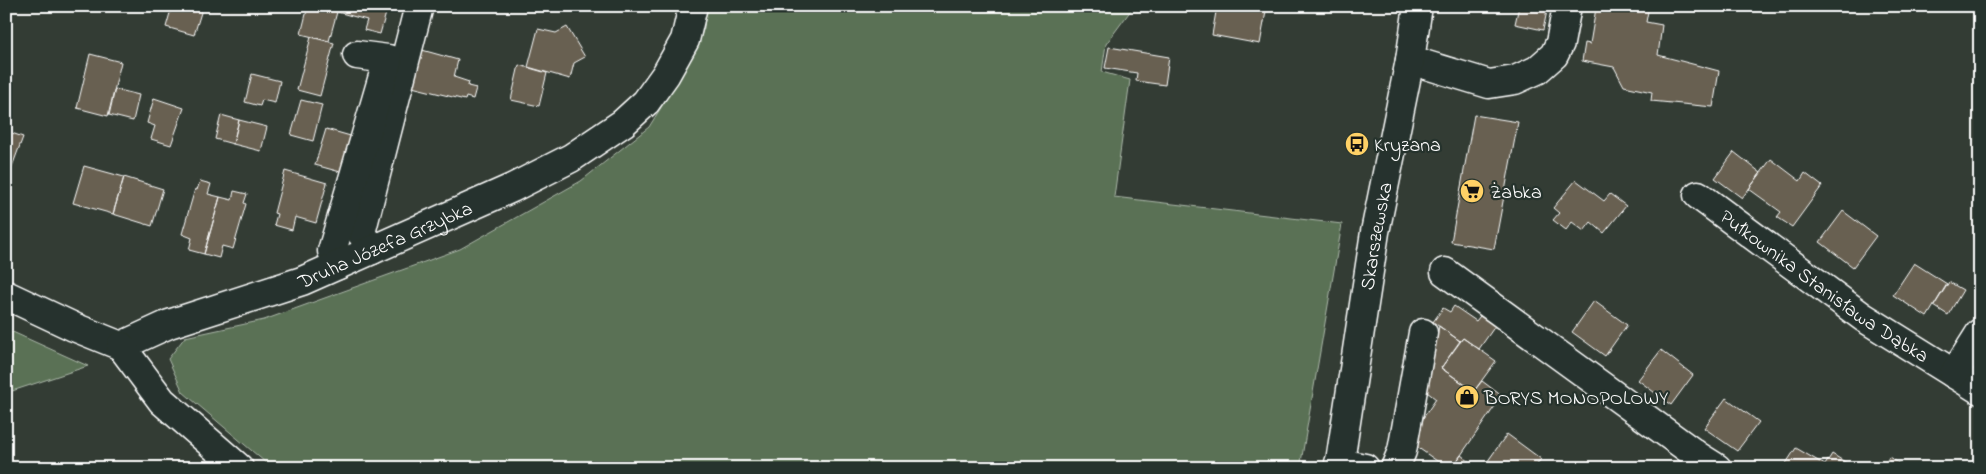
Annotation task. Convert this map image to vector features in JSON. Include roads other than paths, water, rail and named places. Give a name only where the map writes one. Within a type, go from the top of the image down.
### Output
[{"type":"street","points":[[372,250],[361,233],[419,6]]},
{"type":"street","name":"Druha Józefa Grzybka","points":[[121,346],[169,324],[302,280],[338,265],[512,188],[571,158],[623,123],[646,102],[666,74],[685,40],[693,6]]},
{"type":"street","name":"Skarszewska","points":[[1348,466],[1374,232],[1410,60],[1418,6]]},
{"type":"street","points":[[1410,60],[1489,84],[1514,80],[1538,70],[1554,56],[1560,43],[1567,6]]},
{"type":"street","points":[[338,265],[332,251],[388,59],[357,55]]},
{"type":"street","name":"Pułkownika Stanisława Dąbka","points":[[1698,196],[1863,318],[1980,390]]},
{"type":"street","points":[[1445,272],[1717,468]]},
{"type":"street","points":[[6,295],[74,327],[121,346],[162,401],[239,468]]},
{"type":"street","points":[[1395,468],[1402,451],[1423,332]]},
{"type":"street","points":[[1954,374],[1980,333]]},
{"type":"place","name":"Kryzana","points":[[1357,144]]},
{"type":"place","name":"Żabka","points":[[1472,191]]},
{"type":"place","name":"BORYS MONOPOLOWY","points":[[1467,397]]}]
